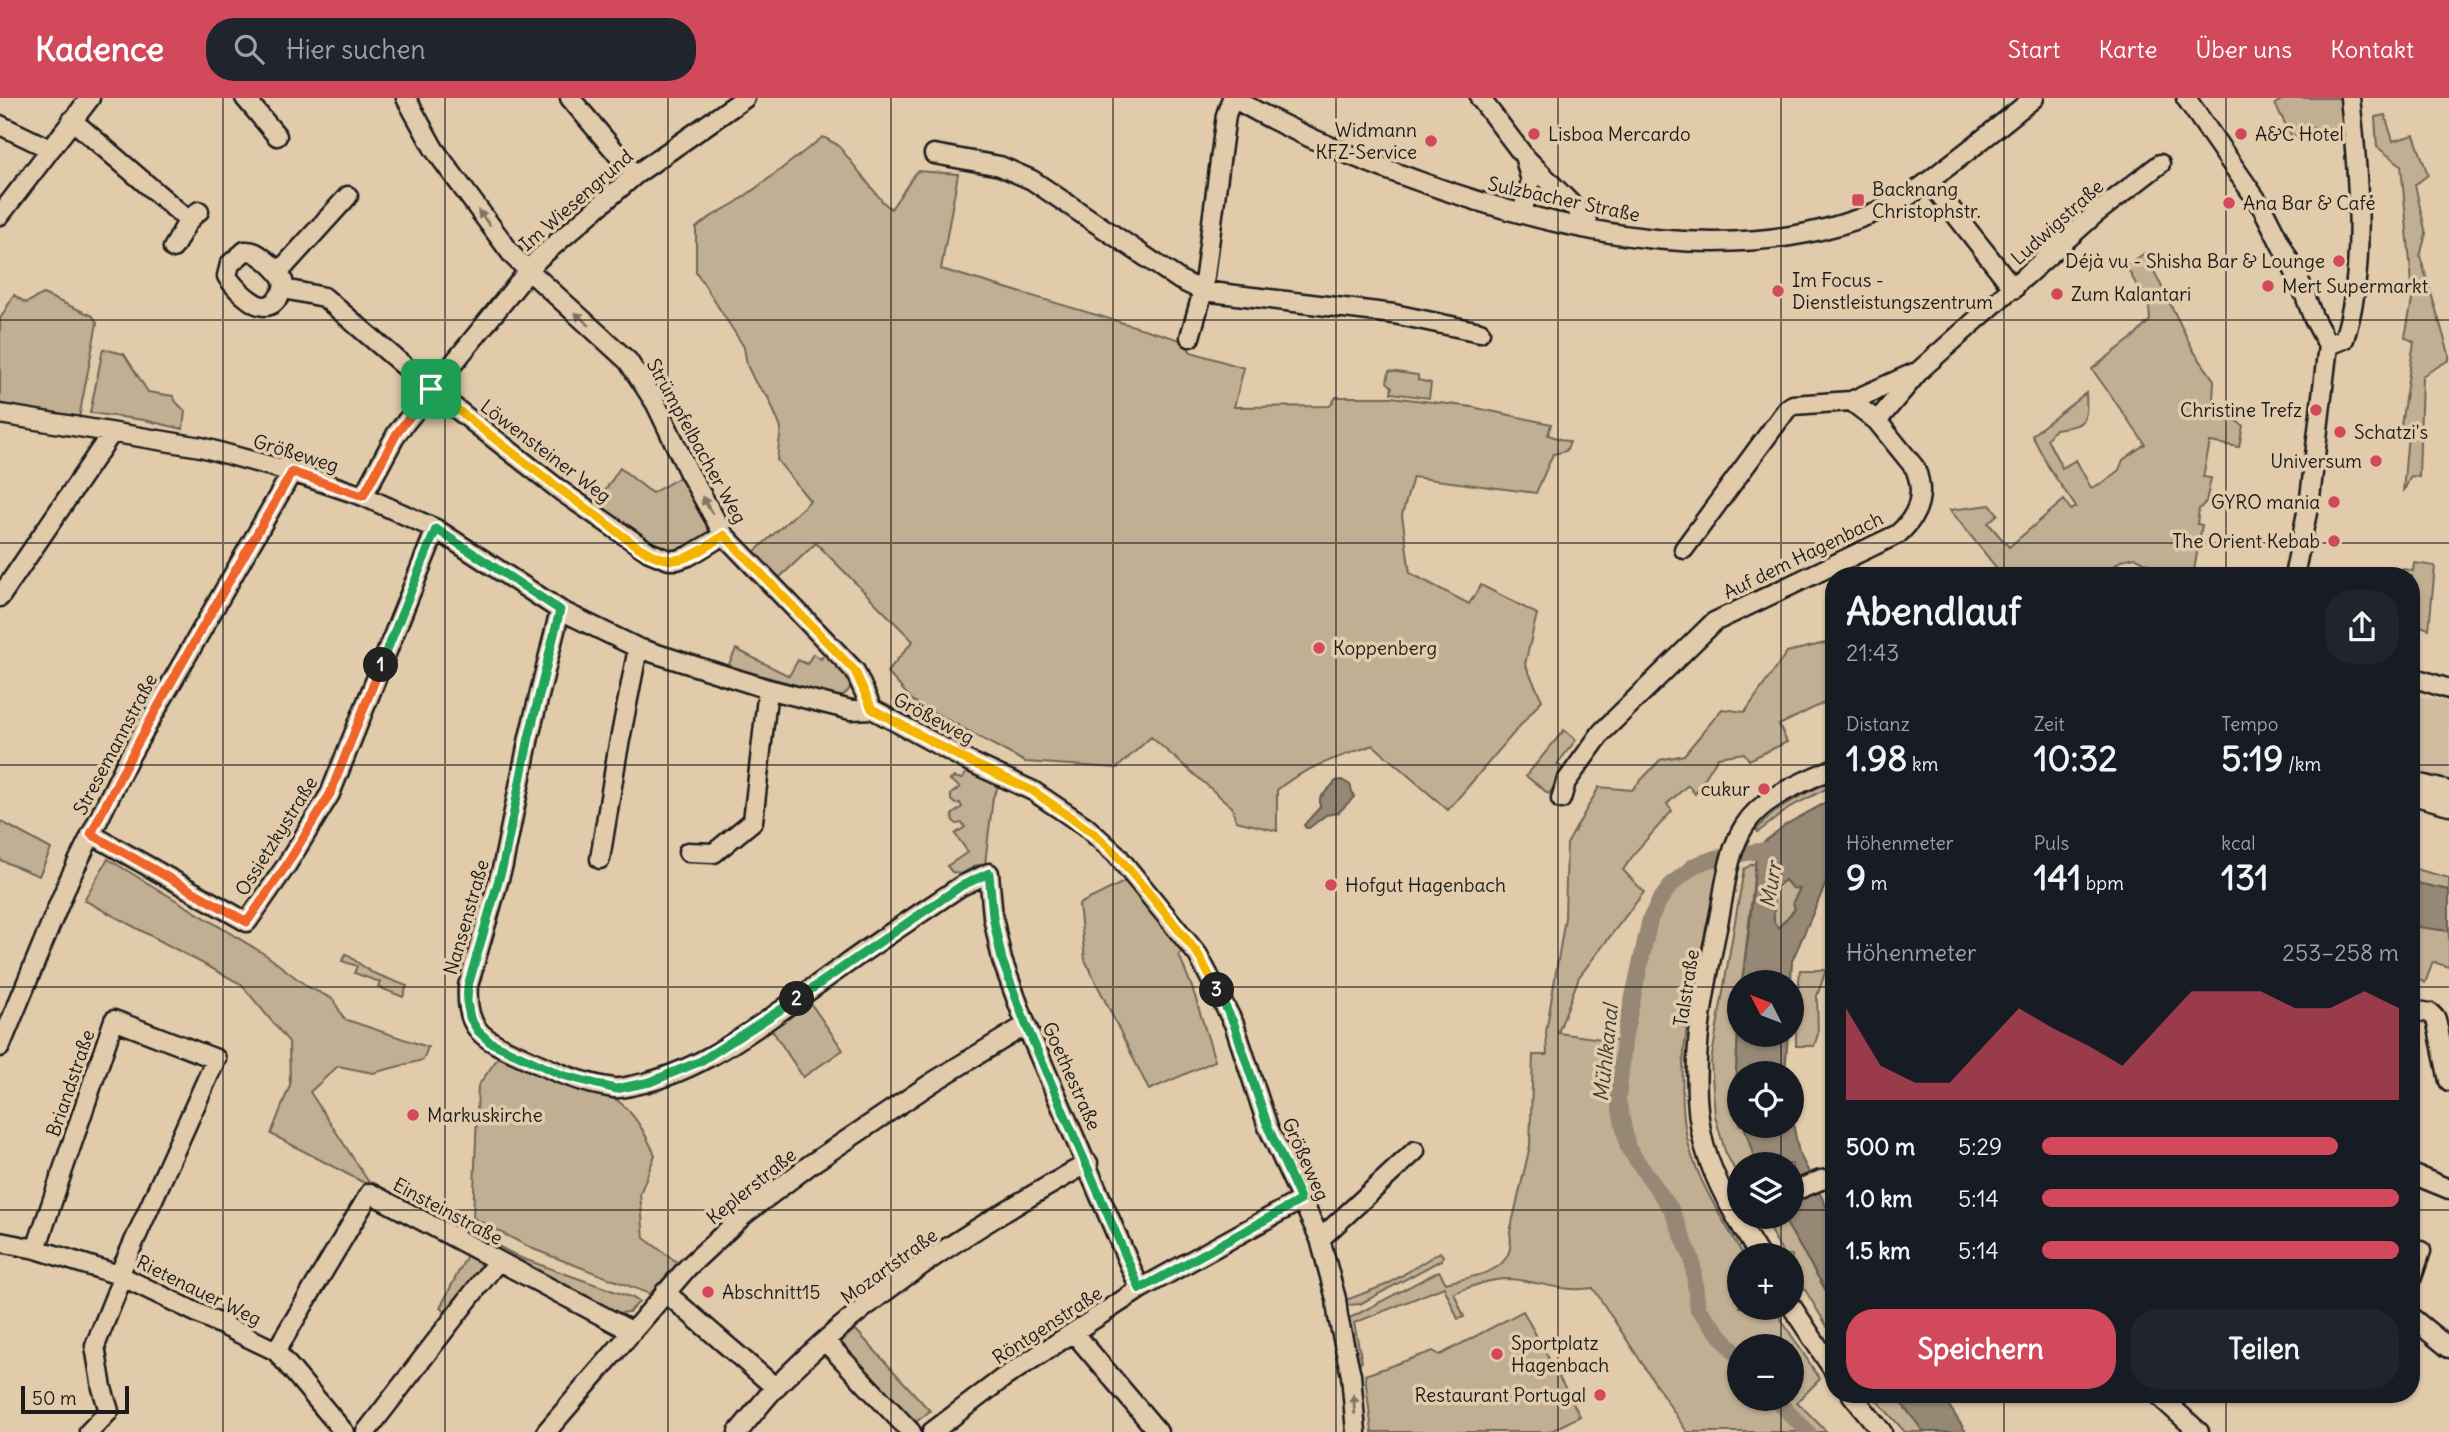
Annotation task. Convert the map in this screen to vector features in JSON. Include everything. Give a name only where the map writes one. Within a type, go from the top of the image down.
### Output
[{"type":"street","points":[[0,215],[90,98]]},
{"type":"street","points":[[245,98],[277,136]]},
{"type":"street","name":"Strümpfelbacher Weg","points":[[405,98],[434,149],[513,256],[628,361],[656,404],[688,471],[724,535],[855,671],[872,709]]},
{"type":"street","points":[[570,98],[635,175]]},
{"type":"street","name":"Im Wiesengrund","points":[[363,496],[397,433],[538,258],[635,175],[745,98]]},
{"type":"street","points":[[1190,337],[1203,291],[1226,115],[1232,98]]},
{"type":"street","name":"Sulzbacher Straße","points":[[1232,98],[1303,135],[1380,168],[1476,201],[1607,233],[1680,241],[1789,236],[1831,229],[1865,216],[1899,201],[1929,181],[2034,98]]},
{"type":"street","points":[[1480,98],[1524,156],[1587,220],[1588,229]]},
{"type":"street","points":[[2186,98],[2263,209],[2328,345],[2310,498],[2296,567]]},
{"type":"street","points":[[2328,345],[2344,339],[2352,317],[2358,256],[2350,98]]},
{"type":"street","points":[[72,120],[193,215],[173,248]]},
{"type":"street","points":[[0,125],[50,149]]},
{"type":"street","points":[[934,154],[1000,166],[1032,180],[1180,280],[1203,291],[1394,314],[1480,332]]},
{"type":"street","points":[[1522,213],[1531,181],[1524,156]]},
{"type":"street","name":"Ludwigstraße","points":[[1877,421],[1920,370],[2094,215],[2160,164]]},
{"type":"street","points":[[1929,181],[2014,289]]},
{"type":"street","name":"Löwensteiner Weg","points":[[348,197],[282,281],[324,297],[431,389],[561,491],[649,552],[669,560],[677,559],[689,556],[724,535]]},
{"type":"street","name":"Ludwigstraße","points":[[1684,549],[1787,409],[1793,405],[1851,401],[1920,370]]},
{"type":"street","name":"Auf dem Hagenbach","points":[[1829,567],[1898,534],[1910,523],[1921,499],[1919,477],[1915,468],[1877,421],[1851,401]]},
{"type":"street","name":"Größeweg","points":[[0,414],[201,447],[292,472],[363,496],[436,529],[560,610],[638,648],[768,690],[851,710],[872,709],[964,759],[1033,791],[1085,826],[1116,854],[1198,954],[1234,1024],[1257,1099],[1320,1239],[1336,1299],[1351,1375],[1356,1432]]},
{"type":"street","points":[[0,597],[111,434]]},
{"type":"street","name":"Stresemannstraße","points":[[0,1047],[69,880],[91,834],[165,692],[292,472]]},
{"type":"street","name":"Ossietzkystraße","points":[[91,834],[247,922],[286,866],[330,794],[436,529]]},
{"type":"street","name":"Auf dem Hagenbach","points":[[1561,799],[1566,782],[1602,732],[1714,622],[1825,569]]},
{"type":"street","name":"Nansenstraße","points":[[560,610],[529,737],[503,865],[468,986],[470,1018],[478,1031],[490,1042],[562,1075],[616,1089],[659,1079],[701,1061],[777,1013],[961,886],[989,873]]},
{"type":"street","points":[[600,859],[638,648]]},
{"type":"street","points":[[2420,680],[2449,689]]},
{"type":"street","points":[[688,852],[715,853],[753,821],[768,690]]},
{"type":"street","name":"Talstraße","points":[[1727,1196],[1715,1176],[1704,1146],[1696,1100],[1698,1049],[1714,943],[1729,871],[1736,843],[1745,825],[1770,802],[1825,773]]},
{"type":"street","points":[[2420,784],[2449,791]]},
{"type":"street","points":[[2420,797],[2449,805]]},
{"type":"street","name":"Goethestraße","points":[[989,873],[998,943],[1026,1025],[1088,1163],[1140,1289]]},
{"type":"street","points":[[2420,1011],[2435,1016],[2447,1066]]},
{"type":"street","name":"Briandstraße","points":[[36,1248],[114,1020],[216,1059],[121,1275]]},
{"type":"street","name":"Keplerstraße","points":[[546,1432],[688,1266],[745,1214],[811,1164],[933,1082],[1026,1025]]},
{"type":"street","points":[[1320,1239],[1415,1151]]},
{"type":"street","name":"Mozartstraße","points":[[738,1432],[776,1388],[825,1341],[904,1278],[993,1217],[1088,1163]]},
{"type":"street","points":[[2420,1177],[2449,1189]]},
{"type":"street","points":[[1804,1188],[1825,1180]]},
{"type":"street","name":"Einsteinstraße","points":[[276,1350],[370,1193],[631,1331]]},
{"type":"street","name":"Röntgenstraße","points":[[932,1432],[1003,1378],[1140,1289],[1301,1200]]},
{"type":"street","name":"Rietenauer Weg","points":[[0,1242],[36,1248],[121,1275],[276,1350],[344,1432]]},
{"type":"street","points":[[366,1432],[497,1262]]},
{"type":"street","points":[[89,1432],[109,1411],[95,1346],[121,1275]]},
{"type":"street","points":[[665,1292],[776,1388]]},
{"type":"street","points":[[1801,1320],[1825,1357]]},
{"type":"street","points":[[2420,1324],[2449,1348]]},
{"type":"street","points":[[1074,1333],[1158,1432]]},
{"type":"street","points":[[825,1341],[911,1432]]},
{"type":"street","points":[[1858,1403],[1882,1432]]},
{"type":"street","points":[[2167,1403],[2199,1432]]},
{"type":"street","points":[[2173,1408],[2177,1432]]},
{"type":"shaded area","points":[[2285,98],[2341,98],[2344,129],[2319,140],[2314,128],[2292,137],[2275,104]]},
{"type":"shaded area","points":[[2385,115],[2393,141],[2414,135],[2428,175],[2415,185],[2426,234],[2420,256],[2449,354],[2449,360],[2422,376],[2419,477],[2411,476],[2403,492],[2408,434],[2400,431],[2414,342],[2405,337],[2413,295],[2401,165],[2377,147],[2375,117]]},
{"type":"shaded area","points":[[823,137],[838,145],[891,209],[917,171],[958,174],[941,269],[1181,340],[1191,352],[1244,368],[1234,407],[1330,406],[1336,397],[1391,397],[1472,407],[1551,424],[1548,435],[1570,442],[1566,451],[1553,454],[1536,493],[1413,477],[1402,515],[1410,573],[1469,604],[1481,585],[1537,614],[1525,664],[1542,700],[1448,810],[1373,745],[1311,769],[1277,790],[1277,831],[1236,821],[1232,807],[1151,737],[1117,768],[1025,762],[913,701],[887,672],[913,641],[816,543],[779,578],[754,552],[810,501],[777,460],[781,428],[768,397],[755,382],[747,365],[744,347],[696,272],[696,228],[749,193]]},
{"type":"shaded area","points":[[2145,253],[2193,350],[2214,380],[2213,402],[2243,426],[2239,447],[2210,442],[2203,477],[2211,478],[2206,502],[2199,509],[2197,524],[2202,525],[2195,567],[2153,567],[2135,557],[2122,560],[2113,567],[1996,567],[1950,510],[1990,505],[1998,514],[1988,523],[2009,547],[2064,500],[2071,510],[2076,507],[2049,468],[2032,435],[2086,393],[2086,412],[2082,422],[2055,429],[2047,439],[2062,468],[2076,460],[2091,488],[2119,470],[2123,460],[2145,444],[2092,369],[2136,335],[2150,320],[2149,307],[2126,266]]},
{"type":"shaded area","points":[[43,294],[93,316],[97,323],[79,418],[0,410],[0,319],[14,295],[26,303]]},
{"type":"shaded area","points":[[103,349],[124,354],[148,392],[173,396],[185,411],[183,429],[144,420],[90,413]]},
{"type":"shaded area","points":[[1389,371],[1418,375],[1418,380],[1431,383],[1429,398],[1391,393],[1392,387],[1387,382]]},
{"type":"shaded area","points":[[620,468],[652,493],[682,476],[708,524],[706,535],[697,542],[670,552],[653,546],[594,507]]},
{"type":"shaded area","points":[[2414,563],[2435,566],[2429,629],[2420,626],[2420,567],[2414,567]]},
{"type":"shaded area","points":[[1825,643],[1825,702],[1779,725],[1787,742],[1749,760],[1744,753],[1718,757],[1695,794],[1688,785],[1667,804],[1672,811],[1623,870],[1644,892],[1579,977],[1558,1033],[1630,1043],[1659,910],[1685,878],[1722,860],[1690,1005],[1682,1081],[1684,1117],[1690,1150],[1700,1177],[1736,1243],[1727,1243],[1727,1320],[1781,1320],[1791,1334],[1727,1334],[1727,1411],[1804,1409],[1827,1432],[1687,1432],[1593,1288],[1559,1288],[1500,1279],[1454,1293],[1464,1317],[1458,1319],[1444,1287],[1354,1323],[1362,1362],[1352,1365],[1344,1321],[1439,1271],[1446,1283],[1492,1270],[1507,1256],[1530,1146],[1533,1055],[1547,1055],[1546,1032],[1565,918],[1567,844],[1599,787],[1632,790],[1660,760],[1684,755],[1722,709],[1745,712],[1787,652]]},
{"type":"shaded area","points":[[736,649],[789,676],[798,660],[807,664],[813,654],[821,659],[827,650],[848,672],[851,685],[842,696],[836,696],[728,666]]},
{"type":"shaded area","points":[[2420,696],[2449,702],[2449,787],[2420,780]]},
{"type":"shaded area","points":[[1564,730],[1576,740],[1557,764],[1565,770],[1549,794],[1526,776]]},
{"type":"shaded area","points":[[967,772],[999,785],[993,797],[985,864],[977,865],[961,874],[952,872],[947,866],[968,852],[955,834],[965,827],[962,823],[953,821],[952,815],[962,807],[960,803],[955,804],[951,800],[951,794],[960,787],[950,780],[954,777],[962,779]]},
{"type":"shaded area","points":[[1825,784],[1825,790],[1792,806],[1758,832],[1756,830],[1782,807]]},
{"type":"shaded area","points":[[0,821],[51,849],[39,876],[0,860]]},
{"type":"shaded area","points":[[108,859],[266,955],[308,987],[333,999],[344,1019],[428,1047],[423,1060],[373,1073],[338,1066],[310,1092],[372,1187],[271,1134],[290,1085],[289,1042],[241,984],[84,900]]},
{"type":"shaded area","points":[[1756,862],[1743,970],[1727,970],[1727,1047],[1737,1047],[1736,1061],[1727,1061],[1727,1138],[1748,1138],[1752,1152],[1727,1152],[1727,1155],[1715,1116],[1711,1062],[1744,869]]},
{"type":"shaded area","points":[[2420,870],[2449,878],[2449,890],[2420,884]]},
{"type":"shaded area","points":[[1128,880],[1181,940],[1182,951],[1179,955],[1215,1061],[1149,1090],[1085,960],[1079,904]]},
{"type":"shaded area","points":[[1785,880],[1800,888],[1793,902],[1795,909],[1778,929],[1774,922],[1773,889]]},
{"type":"shaded area","points":[[2420,927],[2449,931],[2449,967],[2433,962],[2425,983],[2420,980]]},
{"type":"shaded area","points":[[346,954],[371,972],[407,986],[403,997],[378,987],[380,982],[354,973],[357,966],[342,961]]},
{"type":"shaded area","points":[[1804,970],[1825,970],[1817,996],[1818,1034],[1814,1046],[1804,1046]]},
{"type":"shaded area","points":[[809,1001],[843,1050],[803,1077],[770,1027]]},
{"type":"shaded area","points":[[500,1055],[617,1100],[630,1112],[648,1139],[655,1155],[640,1194],[644,1238],[678,1263],[650,1294],[533,1249],[473,1218],[478,1086]]},
{"type":"shaded area","points":[[1769,1229],[1790,1229],[1798,1243],[1777,1243]]},
{"type":"shaded area","points":[[498,1246],[521,1258],[639,1302],[629,1312],[617,1313],[496,1249]]},
{"type":"shaded area","points":[[1440,1252],[1443,1256],[1441,1260],[1360,1304],[1348,1305],[1346,1300],[1388,1284]]},
{"type":"shaded area","points":[[1804,1253],[1825,1289],[1825,1323],[1804,1288]]},
{"type":"shaded area","points":[[467,1255],[480,1262],[479,1275],[449,1314],[440,1308]]},
{"type":"shaded area","name":"Sportplatz Hagenbach","points":[[1523,1311],[1580,1416],[1549,1432],[1372,1432],[1365,1375],[1433,1351],[1440,1355]]},
{"type":"shaded area","points":[[855,1329],[930,1411],[911,1426],[838,1345]]},
{"type":"shaded area","points":[[1804,1354],[1820,1379],[1804,1395]]},
{"type":"shaded area","points":[[1879,1403],[1901,1403],[1924,1432],[1905,1432]]},
{"type":"water","points":[[1342,780],[1350,785],[1354,797],[1338,813],[1326,815],[1306,828],[1304,825],[1320,807],[1320,798],[1336,781]]},
{"type":"water","name":"Murr","points":[[1825,803],[1825,886],[1792,961],[1792,970],[1744,970],[1756,856],[1763,843],[1785,825]],"holes":[[[1785,880],[1792,888],[1800,889],[1793,902],[1795,909],[1778,928],[1774,922],[1773,890]]]},
{"type":"water","points":[[2420,884],[2449,890],[2449,931],[2420,927]]},
{"type":"water","points":[[1737,1047],[1787,1047],[1786,1061],[1737,1061]]},
{"type":"water","points":[[1748,1138],[1796,1138],[1799,1152],[1752,1152]]},
{"type":"water","points":[[1804,1163],[1825,1204],[1825,1289],[1804,1253],[1804,1243],[1798,1243],[1790,1229],[1804,1229]]},
{"type":"water","points":[[1901,1403],[1947,1403],[1966,1432],[1924,1432]]},
{"type":"waterway","name":"Mühlkanal","points":[[1727,1343],[1698,1309],[1692,1259],[1671,1209],[1628,1148],[1618,1100],[1625,1033],[1650,919],[1660,900],[1672,884],[1695,865],[1715,858],[1778,848]]},
{"type":"waterway","name":"Mühlkanal","points":[[1787,1411],[1808,1432]]},
{"type":"place","name":"Lisboa Mercardo","points":[[1534,134]]},
{"type":"place","name":"A&C Hotel","points":[[2241,134]]},
{"type":"place","name":"Widmann KFZ-Service","points":[[1431,141]]},
{"type":"place","name":"Backnang Christophstr.","points":[[1858,200]]},
{"type":"place","name":"Ana Bar & Café","points":[[2229,203]]},
{"type":"place","name":"Déjà vu - Shisha Bar & Lounge","points":[[2339,261]]},
{"type":"place","name":"Mert Supermarkt","points":[[2268,286]]},
{"type":"place","name":"Im Focus - Dienstleistungszentrum","points":[[1778,291]]},
{"type":"place","name":"Zum Kalantari","points":[[2057,294]]},
{"type":"place","name":"Christine Trefz","points":[[2316,410]]},
{"type":"place","name":"Schatzi's","points":[[2340,432]]},
{"type":"place","name":"Universum","points":[[2376,461]]},
{"type":"place","name":"GYRO mania","points":[[2334,502]]},
{"type":"place","name":"The Orient Kebab","points":[[2334,541]]},
{"type":"place","name":"Koppenberg","points":[[1319,648]]},
{"type":"place","name":"cukur","points":[[1764,789]]},
{"type":"place","name":"Hofgut Hagenbach","points":[[1331,885]]},
{"type":"place","name":"Markuskirche","points":[[413,1115]]},
{"type":"place","name":"Abschnitt15","points":[[708,1292]]},
{"type":"place","name":"Sportplatz Hagenbach","points":[[1497,1354]]},
{"type":"place","name":"Restaurant Portugal","points":[[1600,1395]]},
{"type":"route","points":[[431,389],[561,491],[649,552],[669,560],[677,559],[689,556],[724,535],[855,671],[872,709],[964,759],[1033,791],[1097,836],[1116,854],[1198,954],[1234,1024],[1257,1099],[1301,1200],[1140,1289],[1088,1163],[1026,1025],[1002,960],[993,917],[989,873],[961,886],[777,1013],[701,1061],[650,1082],[616,1089],[562,1075],[490,1042],[478,1031],[470,1018],[468,986],[503,865],[529,737],[560,610],[436,529],[330,794],[286,866],[247,922],[91,834],[171,681],[292,472],[363,496],[397,433],[431,389]]}]
